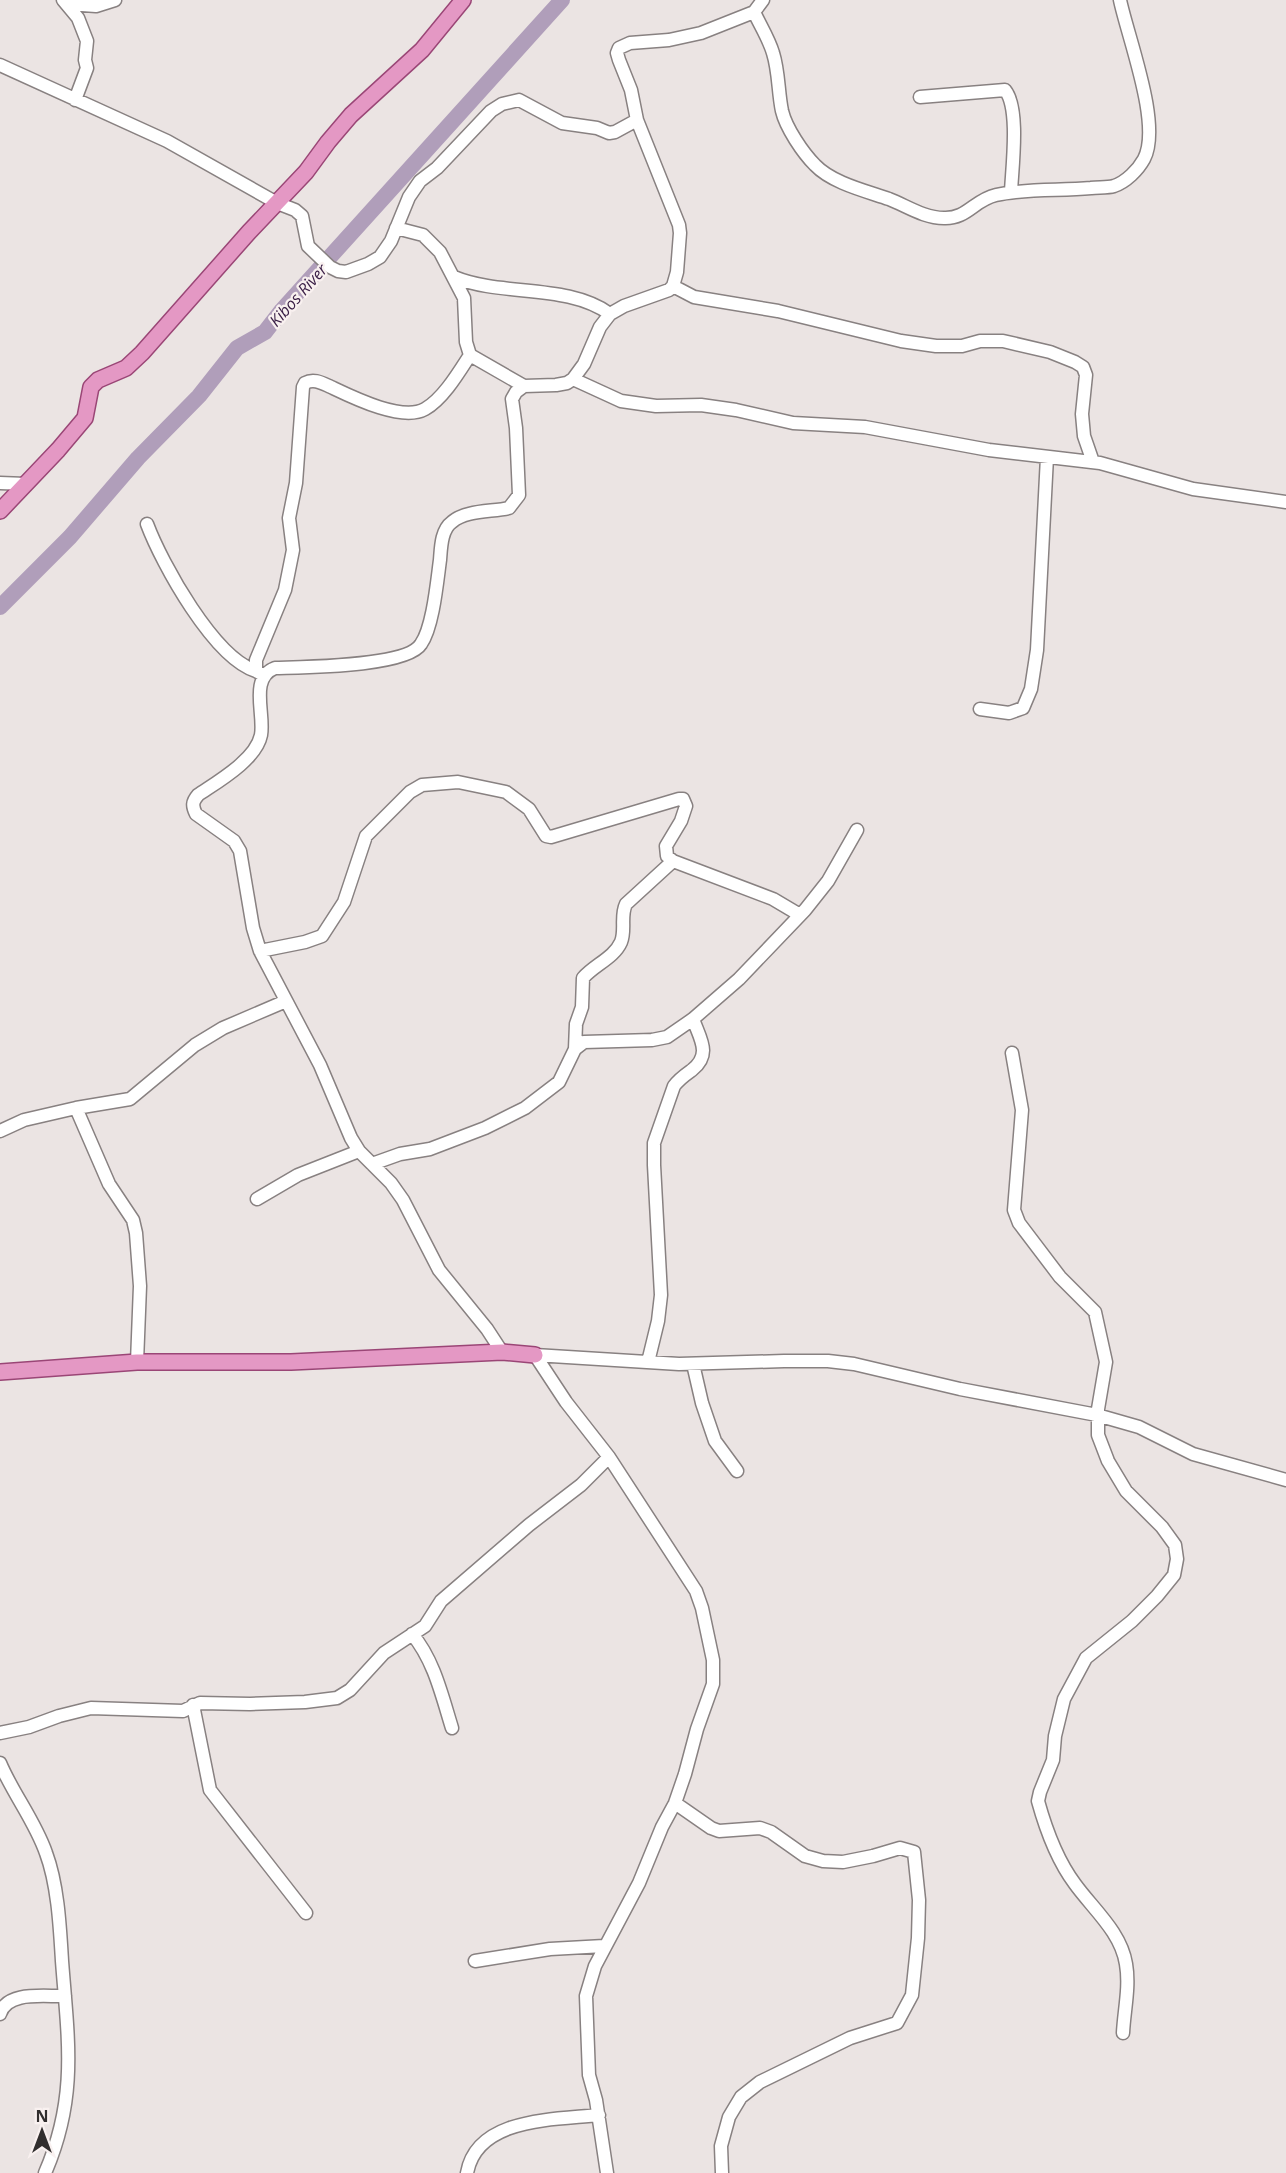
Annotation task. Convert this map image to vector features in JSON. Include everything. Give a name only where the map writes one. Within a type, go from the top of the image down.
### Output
[{"type":"main road","points":[[0,511],[85,418],[91,387],[98,380],[126,368],[142,353],[306,172],[351,115],[422,50],[464,0]]},
{"type":"main road","points":[[0,1372],[137,1362],[291,1362],[502,1352],[535,1355]]},
{"type":"street","points":[[66,2],[96,6],[115,0]]},
{"type":"street","points":[[147,524],[156,548],[170,573],[211,632],[240,664],[260,673],[275,668],[385,660],[408,655],[417,650],[427,632],[445,530],[451,522],[462,516],[509,508],[519,495],[516,428],[512,399],[520,387],[556,385],[573,379],[584,364],[600,327],[610,314],[624,306],[669,290],[673,286],[677,272],[679,225],[637,120],[631,90],[617,53],[619,48],[630,43],[669,40],[701,33],[754,12],[763,0]]},
{"type":"street","points":[[754,12],[773,51],[786,123],[816,166],[846,185],[891,200],[927,216],[952,218],[963,215],[979,201],[1011,192],[1114,186],[1134,173],[1144,159],[1149,145],[1150,130],[1139,68],[1120,0]]},
{"type":"street","points":[[66,2],[78,18],[87,41],[84,60],[87,68],[75,100]]},
{"type":"street","points":[[0,65],[167,141],[278,203],[295,210],[302,216],[308,246],[330,267],[346,272],[380,257],[391,241],[409,197],[420,181],[436,168],[491,111],[502,104],[519,100],[561,123],[597,128],[609,133],[637,120]]},
{"type":"street","points":[[920,97],[1005,90],[1009,96],[1014,138],[1011,192]]},
{"type":"street","points":[[396,228],[423,236],[440,252],[464,298],[466,342],[470,355],[524,386]]},
{"type":"street","points":[[454,277],[469,283],[554,294],[601,307],[610,314]]},
{"type":"street","points":[[673,286],[694,297],[778,311],[901,341],[936,346],[962,346],[980,341],[1003,341],[1050,352],[1075,362],[1083,367],[1086,375],[1083,425],[1084,436],[1093,462]]},
{"type":"street","points":[[470,355],[454,379],[429,406],[417,412],[369,405],[322,382],[313,380],[305,382],[295,496],[289,518],[293,550],[285,590],[256,660],[260,673],[261,738],[255,750],[246,760],[198,795],[193,804],[196,814],[234,842],[240,851],[253,928],[260,951],[320,1065],[351,1138],[359,1151],[391,1183],[403,1200],[440,1270],[487,1329],[502,1352]]},
{"type":"street","points":[[573,379],[621,401],[656,406],[701,405],[736,410],[793,423],[865,427],[989,450],[1093,462],[1193,489],[1286,502]]},
{"type":"street","points":[[980,709],[1009,713],[1023,708],[1030,689],[1037,650],[1047,457]]},
{"type":"street","points":[[0,483],[26,484]]},
{"type":"street","points":[[260,951],[305,942],[322,936],[344,902],[366,836],[410,792],[422,785],[458,782],[506,792],[529,809],[546,836],[551,837],[683,799],[687,806],[666,846],[665,853],[674,861],[773,899],[800,915]]},
{"type":"street","points":[[575,1048],[584,1042],[667,1037],[693,1019],[739,979],[800,915],[828,881],[857,830]]},
{"type":"street","points":[[372,1164],[400,1154],[430,1149],[475,1132],[525,1108],[559,1082],[575,1048],[576,1024],[582,1007],[583,978],[616,951],[621,943],[626,904],[674,861]]},
{"type":"street","points":[[0,1131],[24,1120],[130,1099],[195,1045],[223,1028],[286,1001]]},
{"type":"street","points":[[648,1362],[658,1321],[661,1295],[654,1143],[674,1086],[678,1080],[698,1065],[704,1054],[704,1047],[693,1019]]},
{"type":"street","points":[[1012,1053],[1022,1110],[1014,1210],[1019,1223],[1060,1277],[1095,1312],[1106,1362],[1097,1416],[1098,1435],[1108,1461],[1126,1491],[1162,1527],[1175,1545],[1177,1559],[1174,1575],[1156,1596],[1132,1621],[1086,1658],[1064,1699],[1055,1736],[1053,1760],[1038,1801],[1056,1854],[1074,1883],[1108,1924],[1123,1953],[1127,1992],[1123,2033]]},
{"type":"street","points":[[76,1108],[105,1176],[133,1220],[140,1286],[137,1362]]},
{"type":"street","points":[[257,1199],[298,1175],[359,1151]]},
{"type":"street","points":[[535,1355],[693,1364],[795,1361],[854,1364],[1139,1427],[1193,1454],[1286,1480]]},
{"type":"street","points":[[535,1355],[566,1402],[609,1457],[696,1591],[713,1660],[713,1684],[675,1803],[662,1827],[639,1882],[604,1946],[588,1983],[585,2007],[589,2075],[599,2115],[607,2173]]},
{"type":"street","points":[[693,1364],[702,1403],[715,1441],[737,1471]]},
{"type":"street","points":[[0,1733],[91,1708],[175,1711],[188,1710],[193,1705],[201,1703],[305,1702],[337,1698],[350,1690],[384,1653],[424,1626],[441,1601],[529,1524],[581,1485],[609,1457]]},
{"type":"street","points":[[412,1634],[422,1645],[435,1675],[452,1728]]},
{"type":"street","points":[[193,1705],[210,1790],[306,1913]]},
{"type":"street","points":[[0,1763],[46,1852],[58,1920],[70,2064],[69,2085],[57,2141],[45,2173]]},
{"type":"street","points":[[675,1803],[711,1828],[719,1831],[760,1828],[805,1856],[823,1861],[843,1862],[900,1848],[914,1852],[919,1900],[918,1938],[912,1995],[897,2023],[850,2038],[760,2082],[741,2097],[729,2116],[721,2146],[722,2173]]},
{"type":"street","points":[[475,1961],[550,1948],[604,1946]]},
{"type":"street","points":[[0,2014],[6,2004],[18,1998],[65,1996]]},
{"type":"street","points":[[466,2173],[473,2155],[482,2144],[495,2134],[514,2125],[599,2115]]},
{"type":"waterway","name":"Kibos River","points":[[0,607],[70,537],[138,458],[199,396],[237,348],[265,332],[282,310],[562,0]]}]
